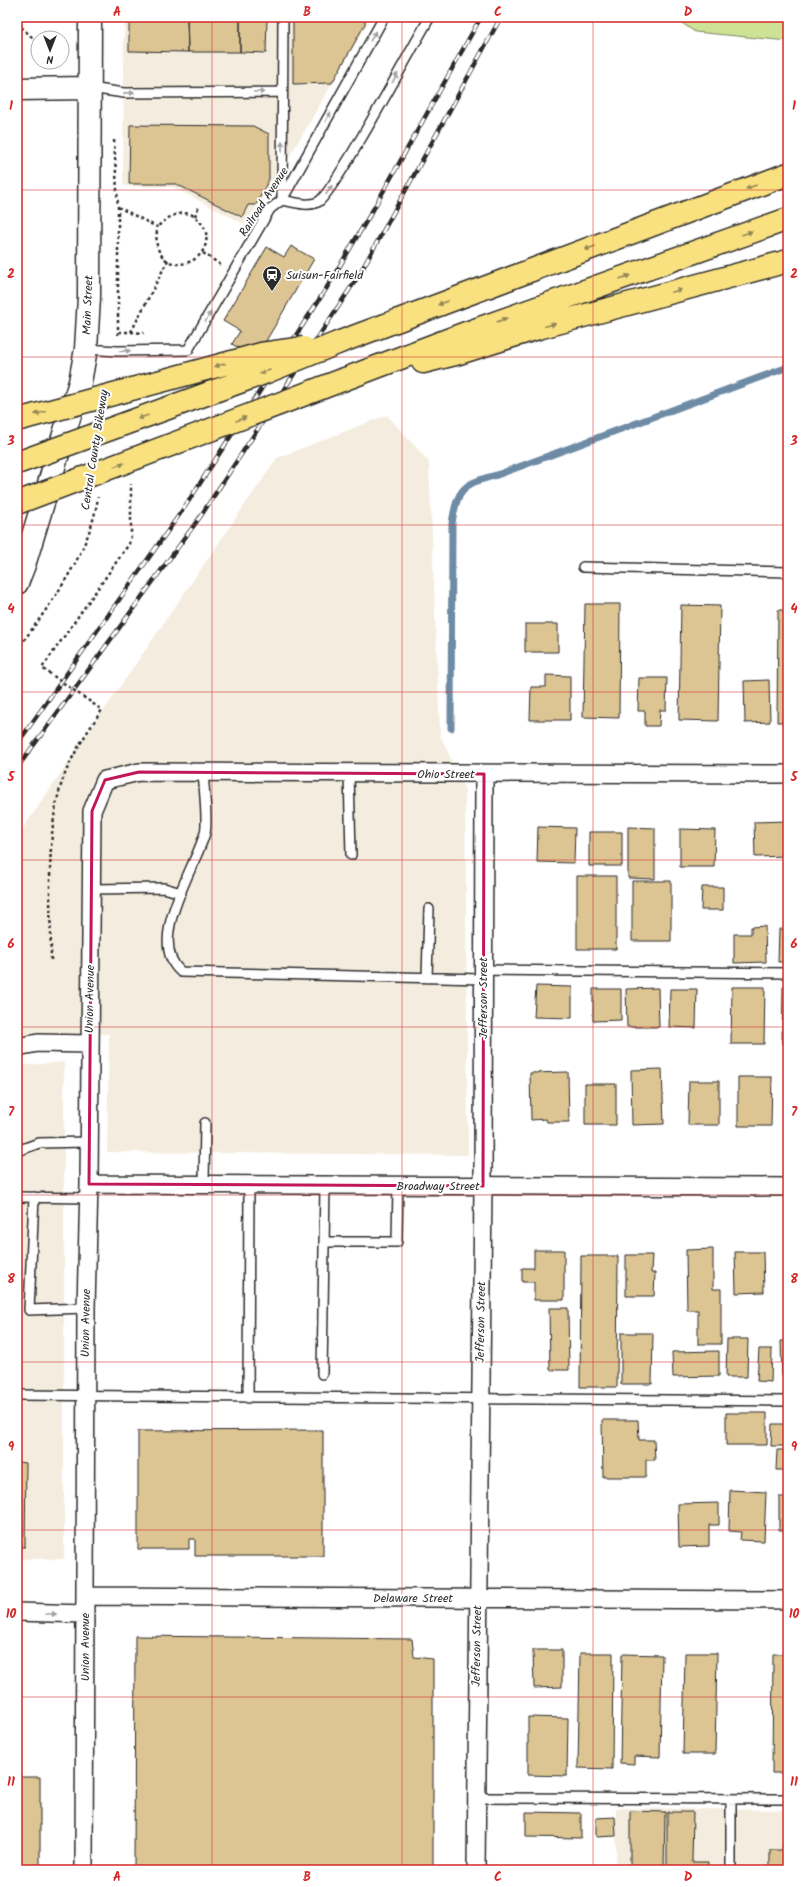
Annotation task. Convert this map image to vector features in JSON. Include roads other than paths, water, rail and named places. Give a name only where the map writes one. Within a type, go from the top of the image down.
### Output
[{"type":"highway","points":[[17,463],[264,373],[340,342],[479,289],[788,174]]},
{"type":"highway","points":[[17,503],[345,379],[462,343],[788,219]]},
{"type":"highway","points":[[462,343],[538,328],[788,261]]},
{"type":"highway","points":[[17,420],[261,354],[340,342]]},
{"type":"main road","name":"Main Street","points":[[17,583],[24,565],[80,382],[86,349],[89,297],[90,17]]},
{"type":"main road","points":[[17,89],[90,88]]},
{"type":"street","name":"Ohio Street","points":[[105,780],[139,772],[788,774]]},
{"type":"street","name":"Jefferson Street","points":[[476,1870],[483,1186],[484,774]]},
{"type":"street","name":"Union Avenue","points":[[84,1870],[85,1395],[89,1191],[88,1142],[92,811],[105,780]]},
{"type":"street","points":[[17,1047],[38,1043],[89,1044]]},
{"type":"street","name":"Broadway Street","points":[[89,1191],[204,1184],[788,1187]]},
{"type":"street","name":"Delaware Street","points":[[85,1596],[788,1600]]},
{"type":"street","points":[[17,1612],[85,1614]]},
{"type":"lane","points":[[283,17],[282,200],[311,204],[319,202],[345,166],[430,17]]},
{"type":"lane","name":"Railroad Avenue","points":[[86,349],[118,351],[188,350],[270,209],[282,200],[384,17]]},
{"type":"lane","points":[[90,88],[124,93],[282,92]]},
{"type":"lane","points":[[582,567],[788,572]]},
{"type":"lane","points":[[204,773],[206,832],[171,917],[169,942],[170,957],[174,965],[181,972],[428,978],[483,974],[788,974]]},
{"type":"lane","points":[[349,773],[351,855]]},
{"type":"lane","points":[[92,889],[164,888],[181,893]]},
{"type":"lane","points":[[428,978],[429,909]]},
{"type":"lane","points":[[204,1184],[205,1123]]},
{"type":"lane","points":[[17,1151],[39,1143],[88,1142]]},
{"type":"lane","points":[[248,1398],[249,1184]]},
{"type":"lane","points":[[322,1374],[325,1185]]},
{"type":"lane","points":[[324,1242],[397,1242],[398,1185]]},
{"type":"lane","points":[[17,1197],[34,1197],[89,1191]]},
{"type":"lane","points":[[34,1197],[29,1310],[86,1308]]},
{"type":"lane","points":[[17,1395],[248,1398],[480,1398],[788,1401]]},
{"type":"lane","points":[[476,1798],[788,1799]]},
{"type":"lane","points":[[731,1799],[731,1870]]},
{"type":"waterway","points":[[451,728],[452,523],[457,502],[464,489],[476,481],[497,475],[788,367]]},
{"type":"railway","points":[[17,744],[184,508],[326,289],[374,208],[481,17]]},
{"type":"railway","points":[[17,768],[200,517],[359,275],[501,17]]},
{"type":"place","name":"Suisun-Fairfield","points":[[272,292]]}]
